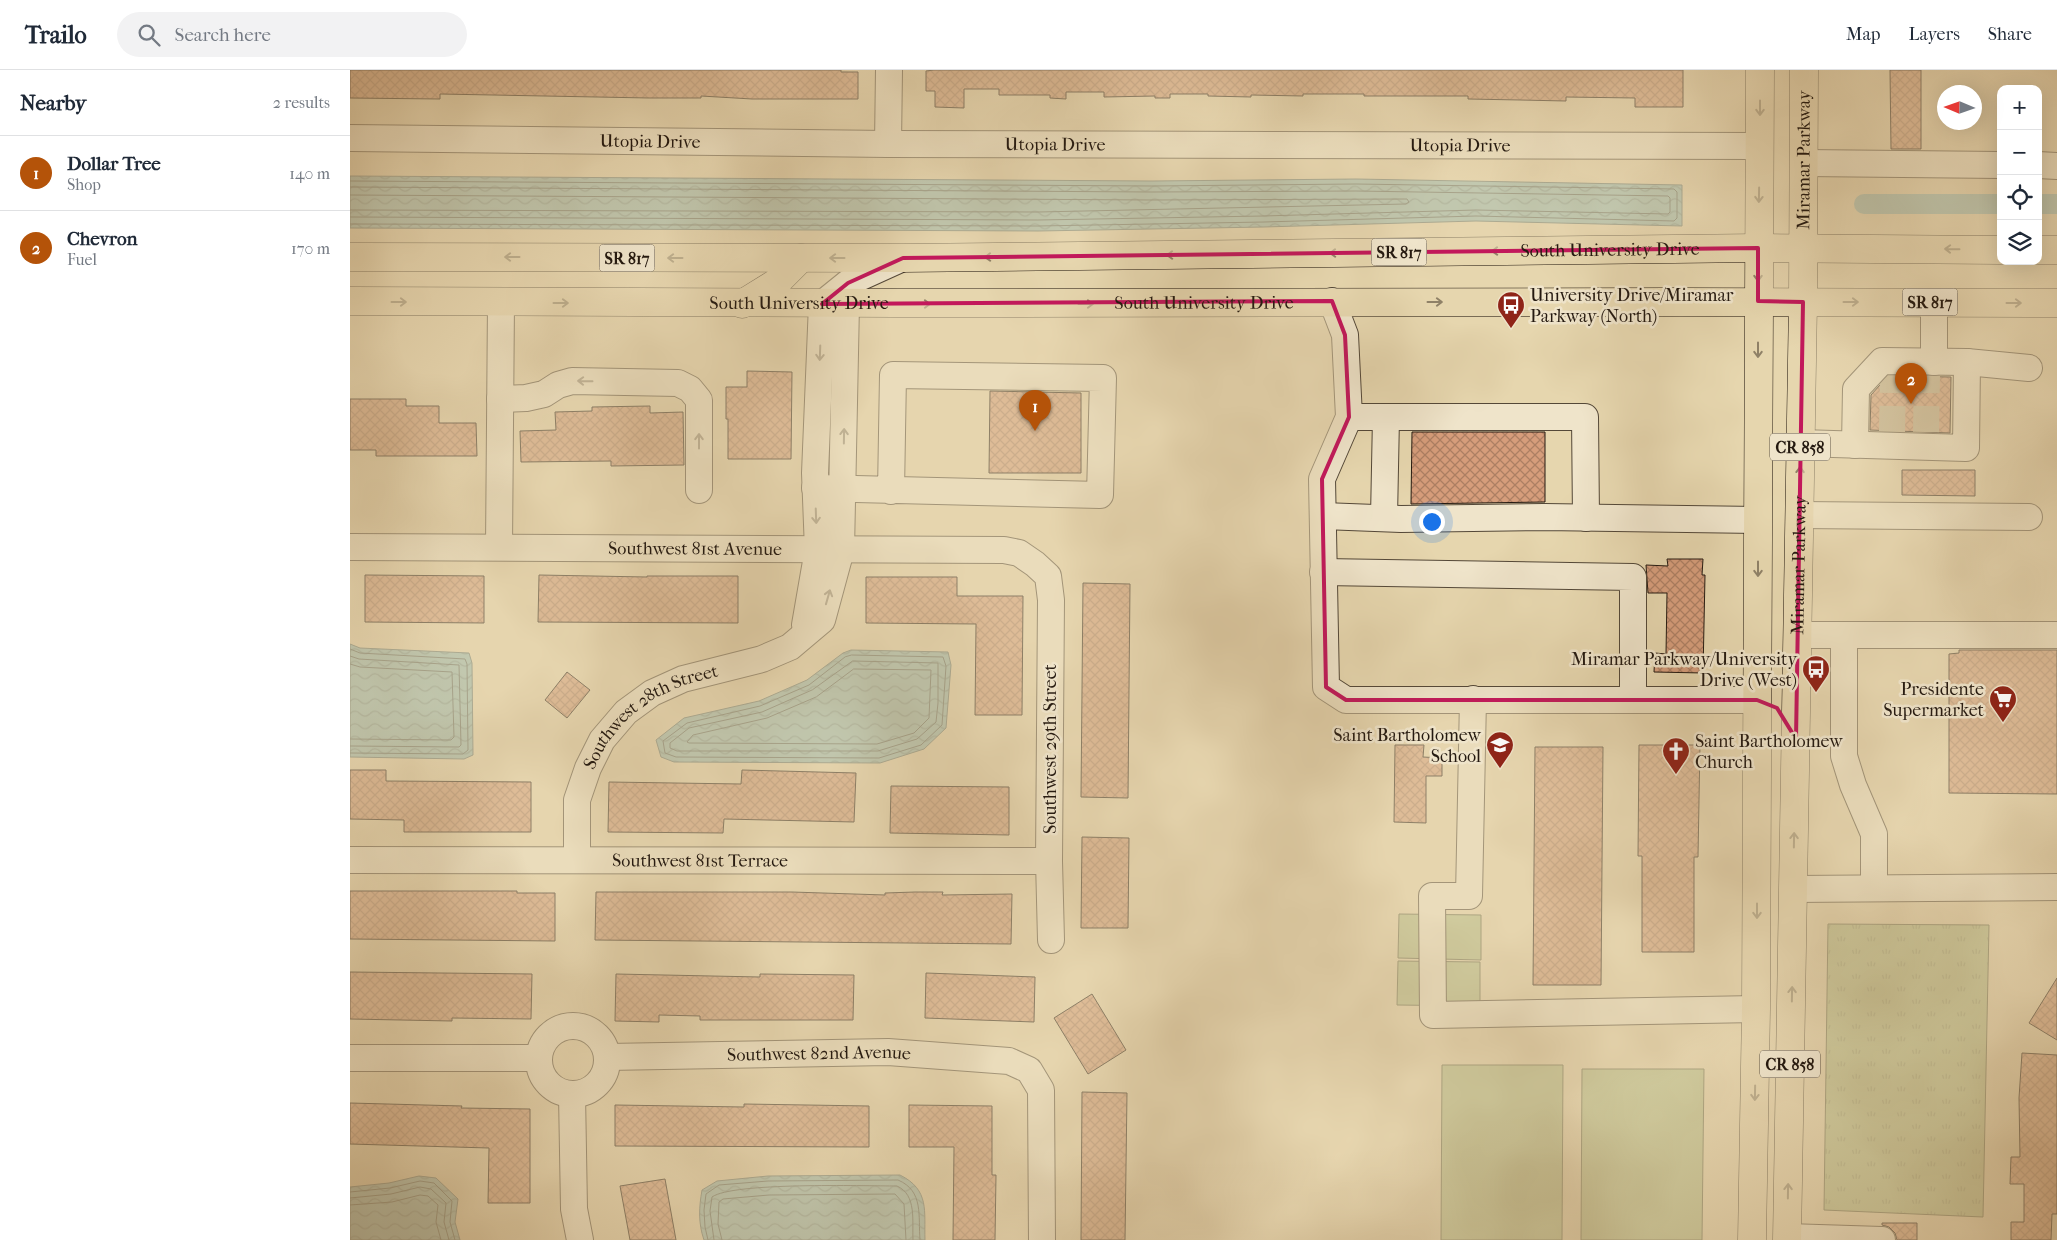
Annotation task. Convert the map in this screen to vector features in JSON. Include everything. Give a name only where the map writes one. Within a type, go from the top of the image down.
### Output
[{"type":"main road","name":"CR 858","points":[[1752,1240],[1756,1010],[1760,70]]},
{"type":"main road","name":"Miramar Parkway","points":[[1787,1239],[1803,302],[1804,70]]},
{"type":"main road","name":"South University Drive","points":[[350,257],[903,258],[1758,248],[1997,250]]},
{"type":"main road","points":[[2042,250],[2057,250]]},
{"type":"main road","points":[[742,304],[776,283],[801,258]]},
{"type":"main road","name":"South University Drive","points":[[350,301],[742,304],[1164,304],[1332,301],[2057,303]]},
{"type":"main road","points":[[1757,700],[1767,702],[1778,708],[1796,739]]},
{"type":"main road","points":[[1757,862],[1769,879],[1782,888],[1793,889]]},
{"type":"main road","points":[[1756,1010],[1769,1011],[1779,1020],[1791,1043]]},
{"type":"street","points":[[888,70],[888,144]]},
{"type":"street","name":"Utopia Drive","points":[[350,138],[888,144],[1759,146]]},
{"type":"street","points":[[1804,163],[1997,165]]},
{"type":"street","points":[[2042,166],[2057,166]]},
{"type":"street","points":[[834,304],[848,283],[903,258]]},
{"type":"street","points":[[1332,301],[1345,335],[1349,417],[1322,479],[1326,687],[1346,700],[1757,700]]},
{"type":"street","points":[[499,547],[501,302]]},
{"type":"street","points":[[1930,366],[1934,302]]},
{"type":"street","name":"Southwest 28th Street","points":[[830,550],[815,488],[834,304]]},
{"type":"street","name":"Southwest 28th Street","points":[[577,860],[577,800],[588,768],[602,740],[626,712],[652,693],[683,679],[762,660],[790,647],[822,620],[830,550],[843,489],[834,304]]},
{"type":"street","points":[[1855,445],[1856,389],[1882,361],[1893,368],[1968,362],[2029,368]]},
{"type":"street","points":[[1800,443],[1855,445],[1892,439],[1926,439],[1966,448],[1968,362]]},
{"type":"street","points":[[815,488],[891,491],[1100,495],[1103,378],[893,375],[891,491]]},
{"type":"street","points":[[500,399],[526,398],[544,394],[558,385],[572,381],[678,383],[690,388],[699,400],[699,490]]},
{"type":"street","points":[[1349,417],[1585,417],[1586,518]]},
{"type":"street","points":[[1384,518],[1386,417]]},
{"type":"street","points":[[1799,515],[2029,517]]},
{"type":"street","points":[[1323,516],[1758,520]]},
{"type":"street","name":"Southwest 81st Avenue","points":[[350,546],[1004,550],[1019,553],[1035,564]]},
{"type":"street","name":"Southwest 29th Street","points":[[1035,564],[1048,576],[1051,600],[1049,861],[1051,940]]},
{"type":"street","points":[[1323,572],[1633,576],[1633,700]]},
{"type":"street","points":[[1797,635],[2057,635]]},
{"type":"street","points":[[1844,635],[1844,756],[1853,784],[1874,834],[1874,888]]},
{"type":"street","points":[[1473,700],[1468,896],[1432,896],[1433,1015],[1756,1010]]},
{"type":"street","name":"Southwest 81st Terrace","points":[[350,860],[1049,861]]},
{"type":"street","points":[[1793,889],[2057,887]]},
{"type":"street","points":[[567,1025],[578,1025],[589,1029],[598,1036],[604,1046],[607,1057],[606,1069],[601,1079],[594,1087],[584,1092],[572,1094],[561,1092],[544,1079],[539,1069],[540,1046],[546,1036],[556,1029],[567,1025]]},
{"type":"street","name":"Southwest 82nd Avenue","points":[[607,1057],[888,1052],[1009,1061],[1029,1070],[1041,1090],[1042,1240]]},
{"type":"street","points":[[350,1058],[538,1058]]},
{"type":"street","points":[[572,1094],[574,1209],[580,1240]]},
{"type":"street","points":[[1787,1239],[1882,1240]]},
{"type":"highlighted area","points":[[1758,248],[1758,301],[1803,302],[1796,739],[1777,708],[1757,700],[1346,700],[1326,687],[1322,479],[1349,417],[1345,335],[1332,301],[822,304],[848,283],[903,258]]},
{"type":"green space","points":[[1399,914],[1481,915],[1481,960],[1398,958]]},
{"type":"green space","points":[[1828,924],[1989,925],[1983,1217],[1824,1210]]},
{"type":"green space","points":[[1398,961],[1480,962],[1480,1006],[1397,1005]]},
{"type":"green space","points":[[1442,1065],[1563,1065],[1562,1240],[1441,1240]]},
{"type":"green space","points":[[1582,1069],[1704,1069],[1702,1240],[1581,1240]]},
{"type":"water","points":[[350,176],[1152,181],[1356,179],[1682,185],[1682,226],[1476,221],[1038,231],[350,228]]},
{"type":"water","points":[[350,644],[360,648],[469,653],[472,663],[473,755],[464,759],[350,757]]},
{"type":"water","points":[[851,650],[948,652],[951,665],[946,728],[924,749],[880,763],[674,762],[661,757],[656,740],[684,718],[759,701],[807,680],[843,653]]},
{"type":"water","points":[[900,1175],[910,1181],[921,1195],[925,1211],[925,1240],[704,1240],[700,1215],[702,1190],[717,1181],[768,1176]]},
{"type":"water","points":[[419,1176],[436,1178],[458,1199],[455,1222],[460,1240],[350,1240],[350,1187],[389,1183]]},
{"type":"building","points":[[350,70],[841,70],[841,72],[858,72],[858,99],[440,94],[440,99],[350,98]]},
{"type":"building","points":[[1683,70],[1683,107],[1635,107],[1635,98],[1566,97],[1566,101],[1468,99],[1468,96],[1364,96],[1364,94],[1251,95],[1251,97],[1170,94],[1170,98],[1155,98],[1155,96],[1104,97],[1104,92],[1066,92],[1066,99],[1050,98],[1050,95],[999,95],[999,89],[964,89],[964,108],[935,107],[935,91],[926,91],[926,71]]},
{"type":"building","points":[[1890,70],[1921,70],[1921,149],[1891,149]]},
{"type":"building","points":[[747,371],[792,372],[791,459],[728,459],[726,387],[747,387]]},
{"type":"building","points":[[1888,376],[1951,377],[1950,433],[1870,430],[1871,395]]},
{"type":"building","points":[[990,391],[1081,393],[1081,473],[989,473]]},
{"type":"building","points":[[350,399],[406,399],[406,406],[439,406],[439,423],[476,423],[477,456],[376,456],[376,450],[350,450]]},
{"type":"building","points":[[650,406],[650,413],[683,412],[684,465],[611,466],[611,461],[521,462],[520,431],[556,430],[555,412],[592,411],[592,407]]},
{"type":"building","points":[[1412,432],[1545,432],[1545,502],[1411,504]]},
{"type":"building","points":[[1902,470],[1975,470],[1975,496],[1902,495]]},
{"type":"building","points":[[1667,559],[1703,559],[1702,575],[1705,575],[1703,673],[1654,672],[1655,653],[1666,654],[1667,593],[1648,593],[1646,565],[1668,566]]},
{"type":"building","points":[[365,575],[484,576],[484,623],[365,622]]},
{"type":"building","points":[[539,575],[738,576],[738,623],[538,622]]},
{"type":"building","points":[[866,577],[957,577],[957,596],[1023,596],[1022,715],[975,715],[976,624],[866,623]]},
{"type":"building","points":[[1083,583],[1130,584],[1128,798],[1081,797]]},
{"type":"building","name":"Presidente Supermarket","points":[[1959,650],[2057,650],[2057,794],[1949,793],[1949,654],[1959,653]]},
{"type":"building","points":[[567,672],[590,690],[567,718],[545,700]]},
{"type":"building","points":[[1395,745],[1424,745],[1423,757],[1442,758],[1442,776],[1426,776],[1426,823],[1394,822]]},
{"type":"building","points":[[1639,745],[1700,745],[1698,857],[1694,857],[1694,952],[1642,952],[1642,856],[1638,856]]},
{"type":"building","points":[[1535,747],[1603,747],[1601,985],[1533,985]]},
{"type":"building","points":[[350,770],[386,770],[386,781],[531,782],[531,832],[404,832],[404,820],[350,819]]},
{"type":"building","points":[[742,770],[856,773],[854,822],[724,819],[723,833],[608,832],[609,782],[741,784]]},
{"type":"building","points":[[891,786],[1009,787],[1009,835],[890,833]]},
{"type":"building","points":[[1082,837],[1129,838],[1128,928],[1081,928]]},
{"type":"building","points":[[350,891],[517,891],[517,893],[555,893],[555,941],[350,939]]},
{"type":"building","points":[[596,892],[792,892],[885,895],[885,893],[943,892],[942,895],[1012,894],[1011,944],[595,940]]},
{"type":"building","points":[[350,972],[532,974],[531,1019],[452,1018],[452,1021],[350,1019]]},
{"type":"building","points":[[926,973],[1035,977],[1034,1022],[925,1018]]},
{"type":"building","points":[[616,974],[760,977],[760,974],[854,975],[853,1020],[700,1020],[700,1016],[659,1015],[659,1022],[615,1021]]},
{"type":"building","points":[[2057,978],[2057,1040],[2029,1023]]},
{"type":"building","points":[[1092,994],[1126,1050],[1088,1074],[1054,1018]]},
{"type":"building","points":[[2022,1053],[2057,1055],[2057,1214],[2052,1214],[2051,1240],[2011,1240],[2011,1222],[2024,1222],[2024,1184],[2010,1184],[2011,1157],[2020,1157],[2019,1098]]},
{"type":"building","points":[[1082,1092],[1127,1093],[1125,1240],[1081,1240]]},
{"type":"building","points":[[350,1103],[530,1109],[530,1203],[488,1203],[489,1148],[350,1144]]},
{"type":"building","points":[[744,1104],[869,1106],[869,1147],[615,1146],[615,1105],[744,1107]]},
{"type":"building","points":[[909,1105],[992,1106],[992,1175],[996,1175],[995,1240],[953,1240],[954,1147],[909,1147]]},
{"type":"building","points":[[665,1179],[676,1240],[630,1240],[620,1186]]},
{"type":"building","points":[[1882,1223],[1917,1223],[1917,1240],[1897,1240],[1895,1233],[1889,1227],[1882,1225]]},
{"type":"waterway","points":[[1864,204],[1997,204]]},
{"type":"waterway","points":[[2042,204],[2057,204]]},
{"type":"tunnel","points":[[1892,432],[1893,375]]},
{"type":"tunnel","points":[[1926,432],[1927,375]]},
{"type":"place","name":"University Drive/Miramar Parkway (North)","points":[[1511,329]]},
{"type":"place","name":"Chevron","points":[[1911,404]]},
{"type":"place","name":"Dollar Tree","points":[[1035,431]]},
{"type":"place","name":"Miramar Parkway/University Drive (West)","points":[[1816,693]]},
{"type":"place","name":"Presidente Supermarket","points":[[2003,723]]},
{"type":"place","name":"Saint Bartholomew School","points":[[1500,769]]},
{"type":"place","name":"Saint Bartholomew Church","points":[[1676,775]]}]
